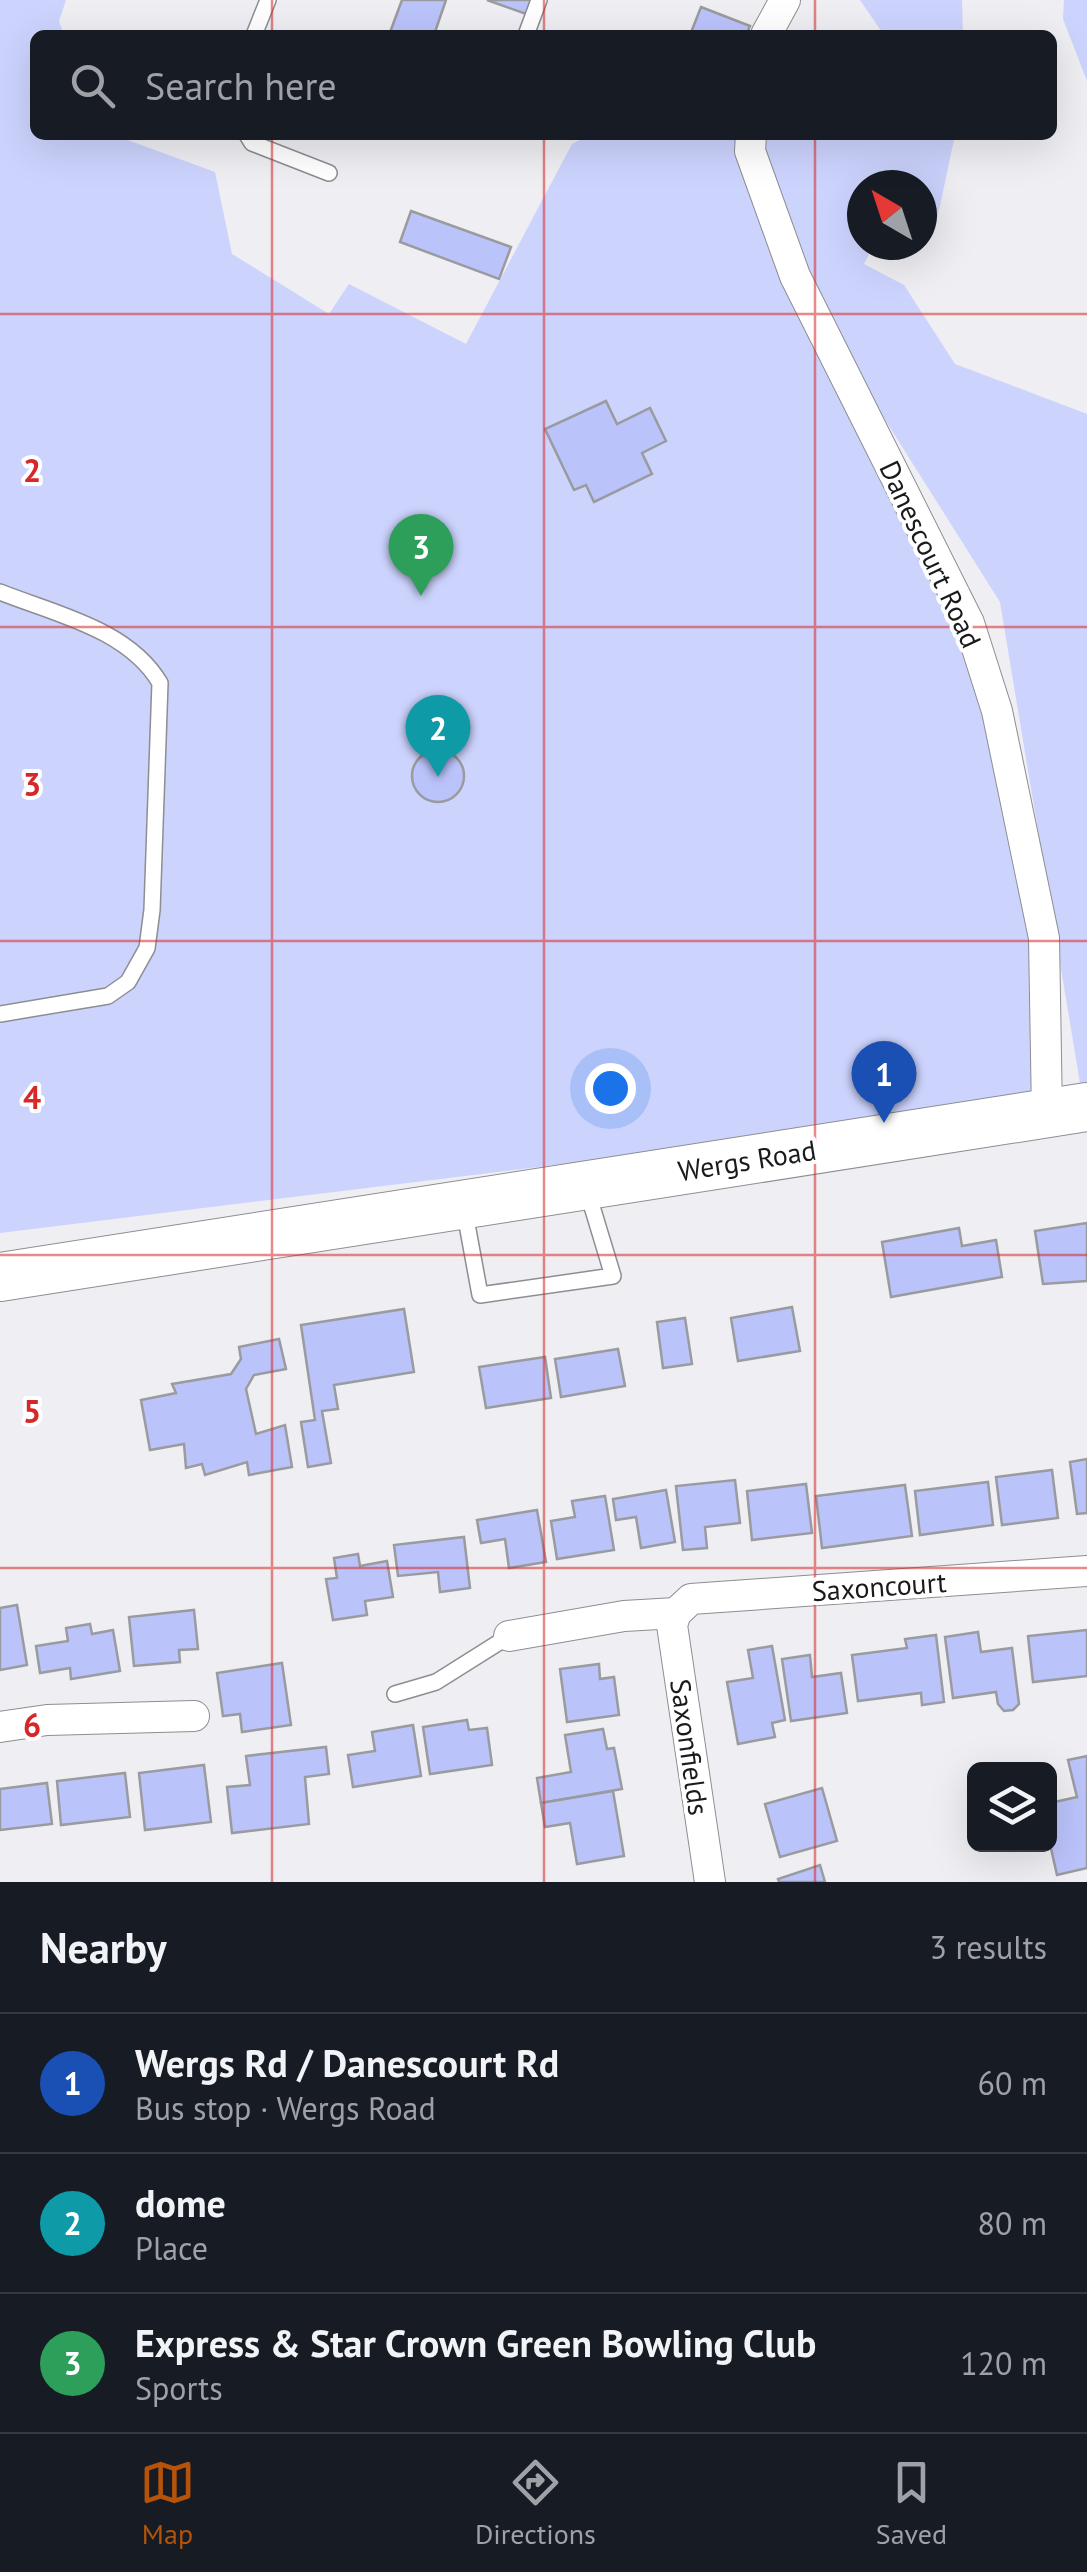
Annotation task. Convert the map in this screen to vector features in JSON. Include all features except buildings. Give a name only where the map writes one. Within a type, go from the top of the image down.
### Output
[{"type":"highway","name":"Wergs Road","points":[[0,1277],[1067,1111]]},
{"type":"street","points":[[769,30],[784,0]]},
{"type":"street","name":"Danescourt Road","points":[[751,140],[750,151],[795,276],[969,622],[997,711],[1044,938],[1067,1111]]},
{"type":"street","name":"Saxoncourt","points":[[508,1636],[624,1616],[676,1613],[691,1600],[1087,1571]]},
{"type":"street","name":"Saxonfields","points":[[676,1613],[672,1625],[710,1882]]},
{"type":"street","points":[[0,1727],[47,1720],[194,1716]]},
{"type":"lane","points":[[256,30],[268,0]]},
{"type":"lane","points":[[528,30],[540,0]]},
{"type":"lane","points":[[250,140],[330,173]]},
{"type":"lane","points":[[0,592],[114,638],[146,660],[160,683],[152,910],[147,948],[128,982],[108,996],[0,1014]]},
{"type":"lane","points":[[463,1204],[480,1295],[613,1276],[586,1186]]},
{"type":"lane","points":[[395,1694],[436,1682],[508,1636]]},
{"type":"shaded area","points":[[0,0],[66,0],[59,21],[62,30],[30,30],[30,140],[128,140],[215,172],[232,254],[329,314],[349,284],[466,344],[572,144],[580,140],[954,140],[937,219],[937,170],[847,170],[847,260],[866,260],[864,264],[904,285],[955,364],[1087,414],[1087,1082],[1080,1083],[1000,602],[872,399],[987,714],[1034,941],[1036,1106],[0,1233]]},
{"type":"shaded area","points":[[860,0],[962,0],[963,30],[881,30]]},
{"type":"shaded area","points":[[1064,0],[1087,0],[1087,81],[1063,19]]},
{"type":"place","name":"Express & Star Crown Green Bowling Club","points":[[421,596]]},
{"type":"place","name":"dome","points":[[438,777]]},
{"type":"place","name":"Wergs Rd / Danescourt Rd","points":[[884,1123]]}]
